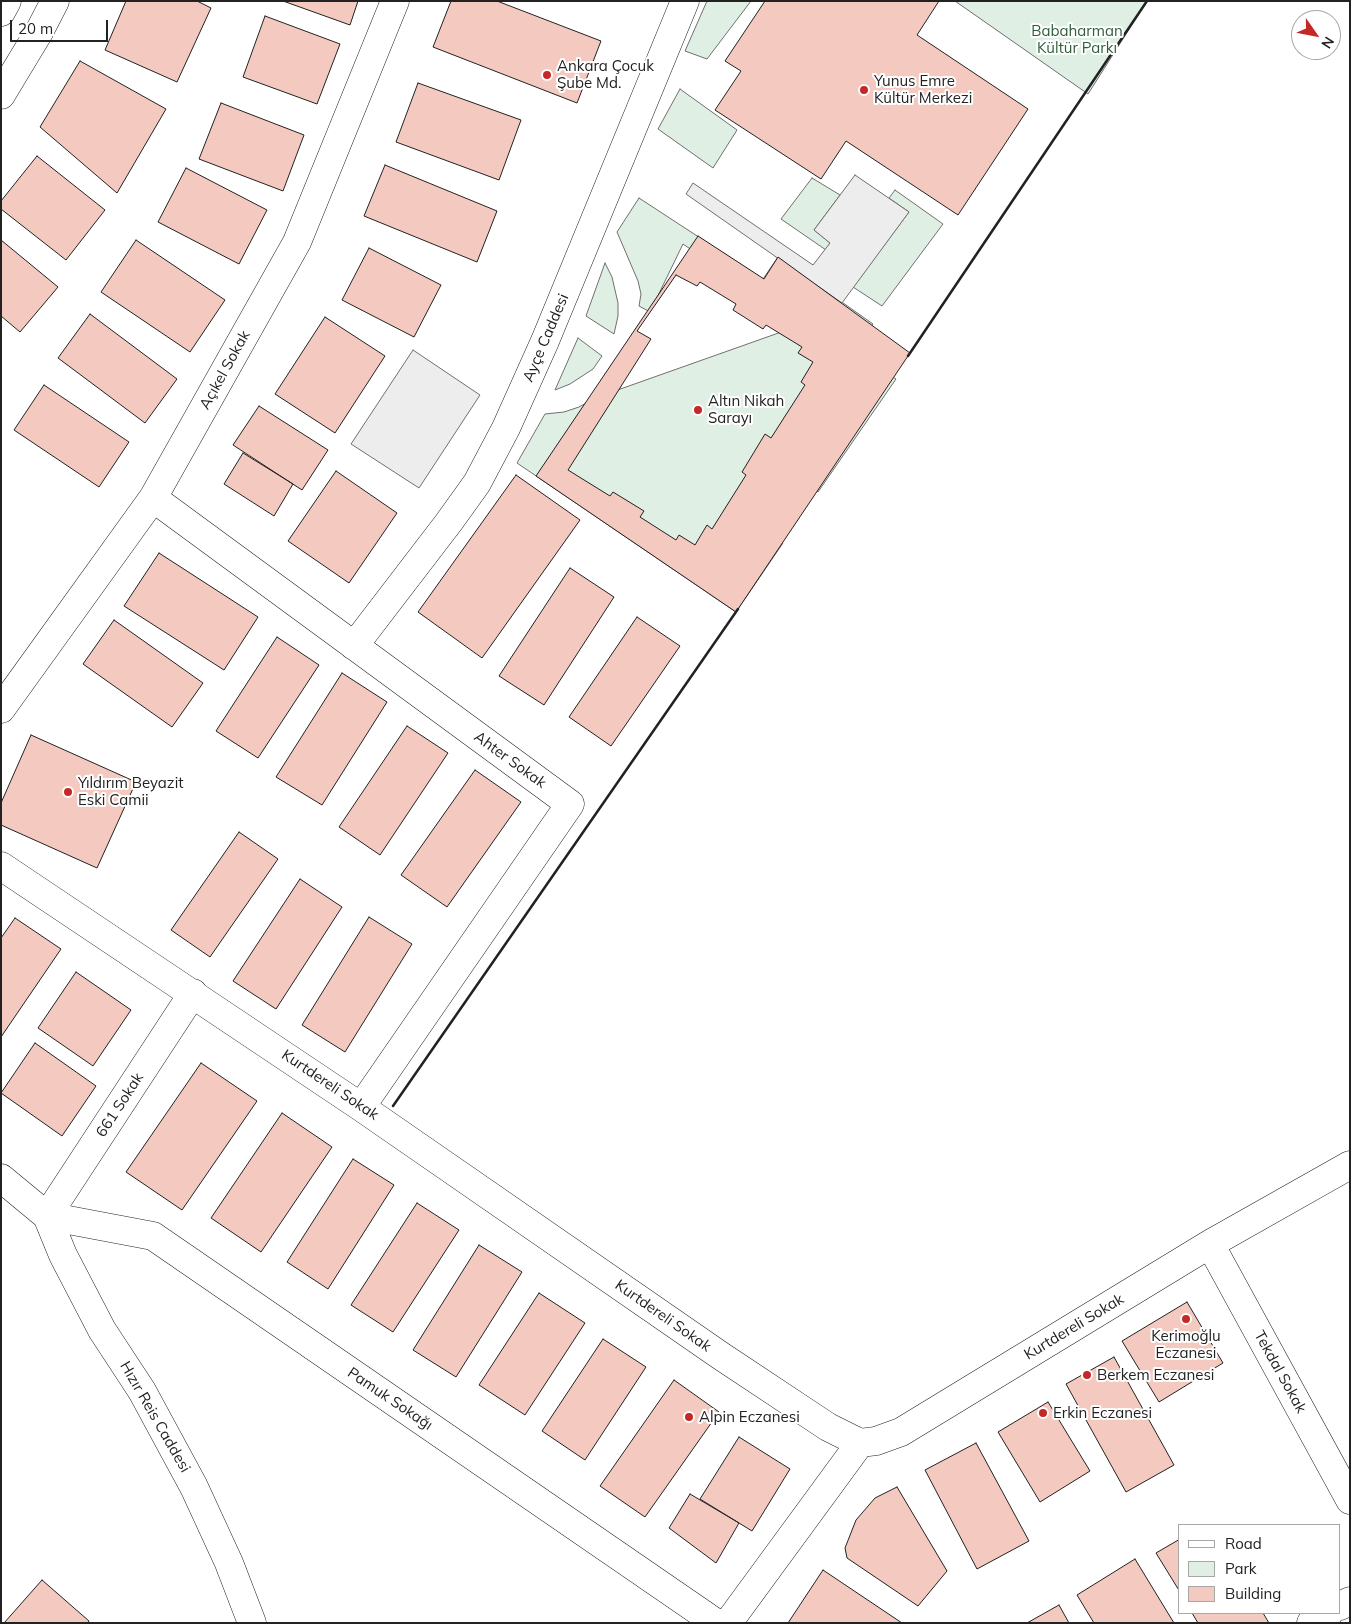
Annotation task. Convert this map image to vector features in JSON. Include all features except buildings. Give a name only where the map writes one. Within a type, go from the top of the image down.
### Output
[{"type":"street","points":[[1,12],[7,1]]},
{"type":"street","points":[[1,96],[55,1]]},
{"type":"street","name":"Açıkel Sokak","points":[[1,709],[153,498],[297,242],[395,1]]},
{"type":"street","name":"Ayçe Caddesi","points":[[354,646],[450,522],[477,483],[502,436],[545,341],[678,3]]},
{"type":"street","name":"Ahter Sokak","points":[[153,498],[570,804],[361,1107]]},
{"type":"street","name":"Kurtdereli Sokak","points":[[1,866],[361,1107],[828,1428],[860,1443],[901,1432],[1210,1244],[1350,1165]]},
{"type":"street","name":"661 Sokak","points":[[47,1216],[192,993]]},
{"type":"street","points":[[1,1178],[47,1216]]},
{"type":"street","name":"Hızır Reis Caddesi","points":[[47,1216],[63,1255],[102,1330],[151,1407],[194,1487],[229,1563],[252,1623]]},
{"type":"street","name":"Pamuk Sokağı","points":[[47,1216],[153,1236],[716,1623]]},
{"type":"street","name":"Tekdal Sokak","points":[[1210,1244],[1350,1500]]},
{"type":"street","points":[[728,1623],[860,1443]]},
{"type":"street","points":[[1311,1623],[1327,1614]]},
{"type":"green space","points":[[707,1],[751,1],[707,59],[685,51]]},
{"type":"green space","name":"Babaharman Kültür Parkı","points":[[955,1],[1147,1],[1088,94]]},
{"type":"green space","points":[[680,89],[737,130],[713,168],[658,129]]},
{"type":"green space","points":[[812,178],[840,195],[814,230],[830,243],[826,250],[781,219]]},
{"type":"green space","points":[[895,190],[943,224],[882,306],[853,287],[909,212],[889,198]]},
{"type":"green space","points":[[639,198],[763,279],[778,257],[873,324],[854,352],[896,379],[818,492],[792,473],[758,524],[783,543],[736,612],[517,463],[545,414],[564,412],[579,407],[595,398],[801,325],[683,244],[650,312],[639,306],[641,294],[638,281],[617,232]]},
{"type":"green space","points":[[605,263],[612,277],[618,303],[618,316],[614,334],[586,316]]},
{"type":"green space","points":[[578,338],[602,356],[593,369],[570,384],[555,390]]},
{"type":"shaded area","points":[[855,175],[909,212],[842,303],[686,194],[693,183],[813,265],[830,243],[814,230]]},
{"type":"shaded area","points":[[413,350],[480,395],[419,488],[351,444]]},
{"type":"wall","points":[[908,356],[1147,1]]},
{"type":"wall","points":[[393,1106],[738,609]]},
{"type":"place","name":"Ankara Çocuk Şube Md.","points":[[547,75]]},
{"type":"place","name":"Yunus Emre Kültür Merkezi","points":[[864,90]]},
{"type":"place","name":"Altın Nikah Sarayı","points":[[698,410]]},
{"type":"place","name":"Yıldırım Beyazit Eski Camii","points":[[68,792]]},
{"type":"place","name":"Kerimoğlu Eczanesi","points":[[1186,1319]]},
{"type":"place","name":"Berkem Eczanesi","points":[[1087,1375]]},
{"type":"place","name":"Erkin Eczanesi","points":[[1043,1413]]},
{"type":"place","name":"Alpin Eczanesi","points":[[689,1417]]}]
